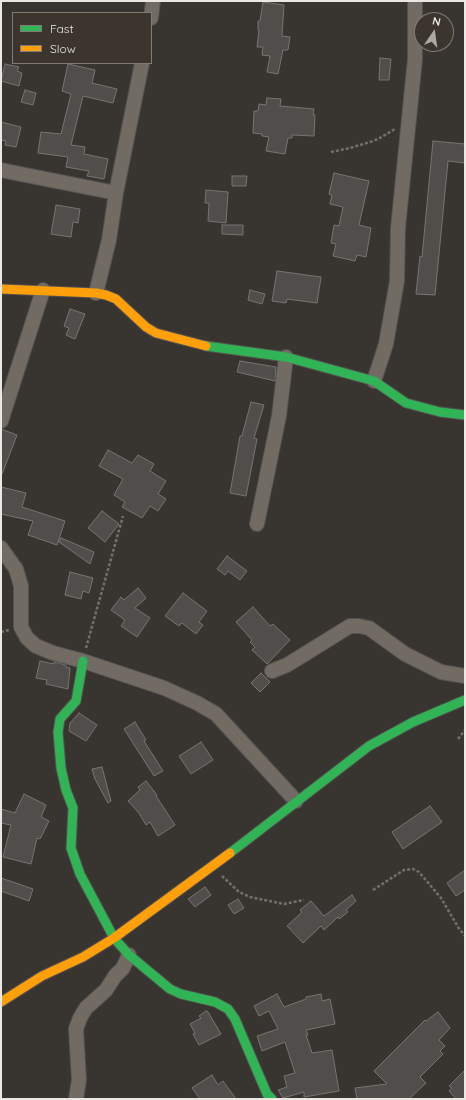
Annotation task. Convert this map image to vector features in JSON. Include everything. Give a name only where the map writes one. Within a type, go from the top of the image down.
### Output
[{"type":"street","points":[[152,12],[153,1]]},
{"type":"street","points":[[374,381],[386,344],[397,281],[398,228],[415,59],[415,1]]},
{"type":"street","points":[[96,293],[109,240],[116,193],[142,64]]},
{"type":"street","points":[[1,170],[116,193]]},
{"type":"street","points":[[1,289],[96,293],[106,295],[116,299],[146,327],[156,333],[204,346],[286,358],[374,381],[406,403],[440,412],[465,415]]},
{"type":"street","points":[[1,421],[43,290]]},
{"type":"street","points":[[257,524],[279,416],[286,358]]},
{"type":"street","points":[[1,548],[16,569],[20,586],[21,627],[27,638],[36,646],[53,653],[164,688],[197,703],[216,714],[296,801]]},
{"type":"street","points":[[272,671],[287,665],[350,626],[359,626],[369,628],[405,654],[441,672],[465,676]]},
{"type":"street","points":[[82,662],[76,701],[64,713],[58,726],[61,768],[66,790],[73,808],[71,848],[80,874],[114,938],[129,955],[170,989],[181,994],[215,1002],[228,1010],[235,1019],[249,1054],[268,1094],[272,1099]]},
{"type":"street","points":[[1,1002],[42,976],[83,957],[114,938],[214,865],[369,746],[413,722],[465,700]]},
{"type":"street","points":[[76,1099],[79,1080],[76,1029],[80,1018],[86,1008],[106,990],[115,976],[123,968],[129,955]]},
{"type":"path","points":[[331,152],[350,148],[378,139],[408,121]]},
{"type":"path","points":[[82,662],[123,516]]},
{"type":"path","points":[[458,739],[465,730]]},
{"type":"path","points":[[214,865],[231,885],[239,892],[250,897],[284,904],[304,900]]},
{"type":"path","points":[[373,890],[404,870],[413,869],[419,872],[441,898],[465,936]]},
{"type":"building","points":[[263,2],[284,5],[282,36],[290,37],[288,50],[283,50],[278,74],[267,72],[270,56],[262,55],[263,47],[257,47],[259,30],[258,21],[260,21]]},
{"type":"building","points":[[380,58],[391,59],[389,80],[379,80]]},
{"type":"building","points":[[5,64],[19,67],[17,71],[22,73],[19,86],[1,81]]},
{"type":"building","points":[[68,64],[95,70],[92,83],[117,89],[113,103],[83,96],[71,145],[85,147],[84,154],[108,159],[104,179],[87,176],[89,171],[66,167],[68,157],[38,153],[41,132],[61,134],[71,94],[62,91]]},
{"type":"building","points":[[25,90],[36,93],[33,105],[21,102]]},
{"type":"building","points":[[267,98],[281,99],[280,106],[314,109],[314,136],[292,135],[292,138],[288,138],[285,154],[266,151],[269,137],[262,136],[262,134],[253,133],[254,111],[258,111],[259,104],[266,105]]},
{"type":"building","points":[[1,122],[21,127],[16,147],[5,145],[6,141],[1,140]]},
{"type":"building","points":[[433,141],[465,144],[465,163],[448,161],[435,295],[416,294],[420,256],[422,257]]},
{"type":"building","points":[[334,173],[369,181],[359,225],[371,228],[366,257],[357,255],[355,261],[333,256],[336,244],[331,243],[334,225],[339,226],[343,207],[330,204],[332,195],[329,194]]},
{"type":"building","points":[[232,176],[247,176],[246,186],[232,186]]},
{"type":"building","points":[[206,190],[228,192],[226,223],[208,221],[209,203],[205,203]]},
{"type":"building","points":[[56,205],[80,209],[78,223],[73,222],[71,237],[51,234]]},
{"type":"building","points":[[222,225],[243,225],[243,235],[222,234]]},
{"type":"building","points":[[277,271],[321,277],[317,303],[287,299],[286,303],[272,301]]},
{"type":"building","points":[[250,290],[265,294],[262,304],[248,300]]},
{"type":"building","points":[[70,309],[85,314],[75,339],[66,335],[69,328],[64,326]]},
{"type":"building","points":[[240,361],[276,367],[275,381],[237,372]]},
{"type":"building","points":[[251,402],[264,405],[254,438],[257,439],[246,496],[230,493],[240,436],[242,436]]},
{"type":"building","points":[[1,429],[17,435],[2,474],[1,474]]},
{"type":"building","points":[[108,450],[132,463],[138,455],[154,464],[150,471],[166,481],[158,494],[166,499],[158,511],[150,506],[142,518],[122,507],[125,502],[114,495],[123,479],[99,466]]},
{"type":"building","points":[[1,487],[26,493],[22,507],[65,521],[57,545],[28,535],[33,521],[1,514]]},
{"type":"building","points":[[102,511],[119,524],[105,542],[88,528]]},
{"type":"building","points":[[61,538],[94,552],[90,564],[59,542]]},
{"type":"building","points":[[227,556],[247,571],[240,580],[228,571],[225,575],[217,569]]},
{"type":"building","points":[[70,572],[93,578],[89,593],[83,591],[81,599],[65,595]]},
{"type":"building","points":[[138,588],[146,598],[135,608],[150,618],[137,637],[121,626],[125,620],[111,610],[121,597],[124,600]]},
{"type":"building","points":[[183,593],[207,611],[199,622],[203,625],[196,634],[182,623],[179,626],[165,616]]},
{"type":"building","points":[[253,607],[270,626],[273,624],[290,640],[267,664],[252,650],[255,647],[250,642],[252,640],[236,622]]},
{"type":"building","points":[[40,661],[54,664],[54,662],[66,665],[66,667],[70,668],[68,689],[46,684],[47,680],[36,678]]},
{"type":"building","points":[[261,673],[270,682],[260,692],[251,683]]},
{"type":"building","points":[[79,713],[97,725],[86,741],[69,731],[70,723]]},
{"type":"building","points":[[135,722],[146,740],[144,741],[163,771],[154,776],[124,729]]},
{"type":"building","points":[[201,742],[213,760],[191,774],[179,756]]},
{"type":"building","points":[[102,767],[111,801],[108,803],[95,779],[92,769]]},
{"type":"building","points":[[146,781],[157,795],[156,796],[175,825],[158,836],[150,822],[146,825],[139,813],[128,801],[140,790],[138,787]]},
{"type":"building","points":[[24,794],[46,805],[41,817],[49,821],[40,839],[37,838],[31,864],[3,857],[11,825],[1,823],[1,809],[15,813]]},
{"type":"building","points":[[430,806],[442,822],[403,849],[392,832]]},
{"type":"building","points":[[465,870],[465,890],[456,896],[447,883]]},
{"type":"building","points":[[1,878],[33,889],[29,901],[1,891]]},
{"type":"building","points":[[205,887],[211,895],[195,907],[188,899]]},
{"type":"building","points":[[352,895],[356,901],[346,910],[348,912],[339,919],[338,917],[324,930],[321,926],[303,943],[287,926],[302,912],[300,910],[311,901],[324,916]]},
{"type":"building","points":[[238,899],[244,908],[234,914],[228,905]]},
{"type":"building","points":[[277,994],[284,1007],[306,999],[306,997],[321,994],[322,1001],[330,999],[335,1024],[306,1030],[308,1035],[306,1035],[312,1053],[332,1050],[339,1091],[304,1097],[304,1092],[283,1098],[278,1090],[287,1087],[284,1076],[295,1073],[285,1042],[262,1051],[257,1036],[278,1029],[269,1011],[259,1016],[254,1006]]},
{"type":"building","points":[[206,1011],[221,1034],[199,1045],[190,1024],[201,1018],[199,1016]]},
{"type":"building","points":[[438,1012],[450,1028],[439,1040],[445,1046],[440,1051],[443,1054],[420,1077],[426,1083],[409,1099],[357,1099],[355,1088],[387,1084],[374,1071],[425,1020],[426,1021]]},
{"type":"building","points":[[465,1070],[465,1099],[456,1099],[449,1091],[452,1088],[449,1086]]},
{"type":"building","points":[[212,1075],[218,1085],[223,1081],[236,1099],[200,1099],[192,1088]]},
{"type":"traffic: fast","points":[[206,346],[286,357],[374,381],[406,403],[440,412],[465,415]]},
{"type":"traffic: fast","points":[[83,661],[76,701],[60,719],[58,732],[61,768],[66,790],[73,808],[71,848],[80,874],[114,938],[129,955],[170,989],[181,994],[215,1002],[228,1009],[235,1019],[267,1094],[272,1099]]},
{"type":"traffic: fast","points":[[230,853],[369,746],[413,722],[465,700]]},
{"type":"traffic: slow","points":[[1,289],[96,293],[106,295],[116,299],[146,327],[156,333],[206,346]]},
{"type":"traffic: slow","points":[[1,1002],[42,976],[83,957],[114,938],[230,853]]}]
